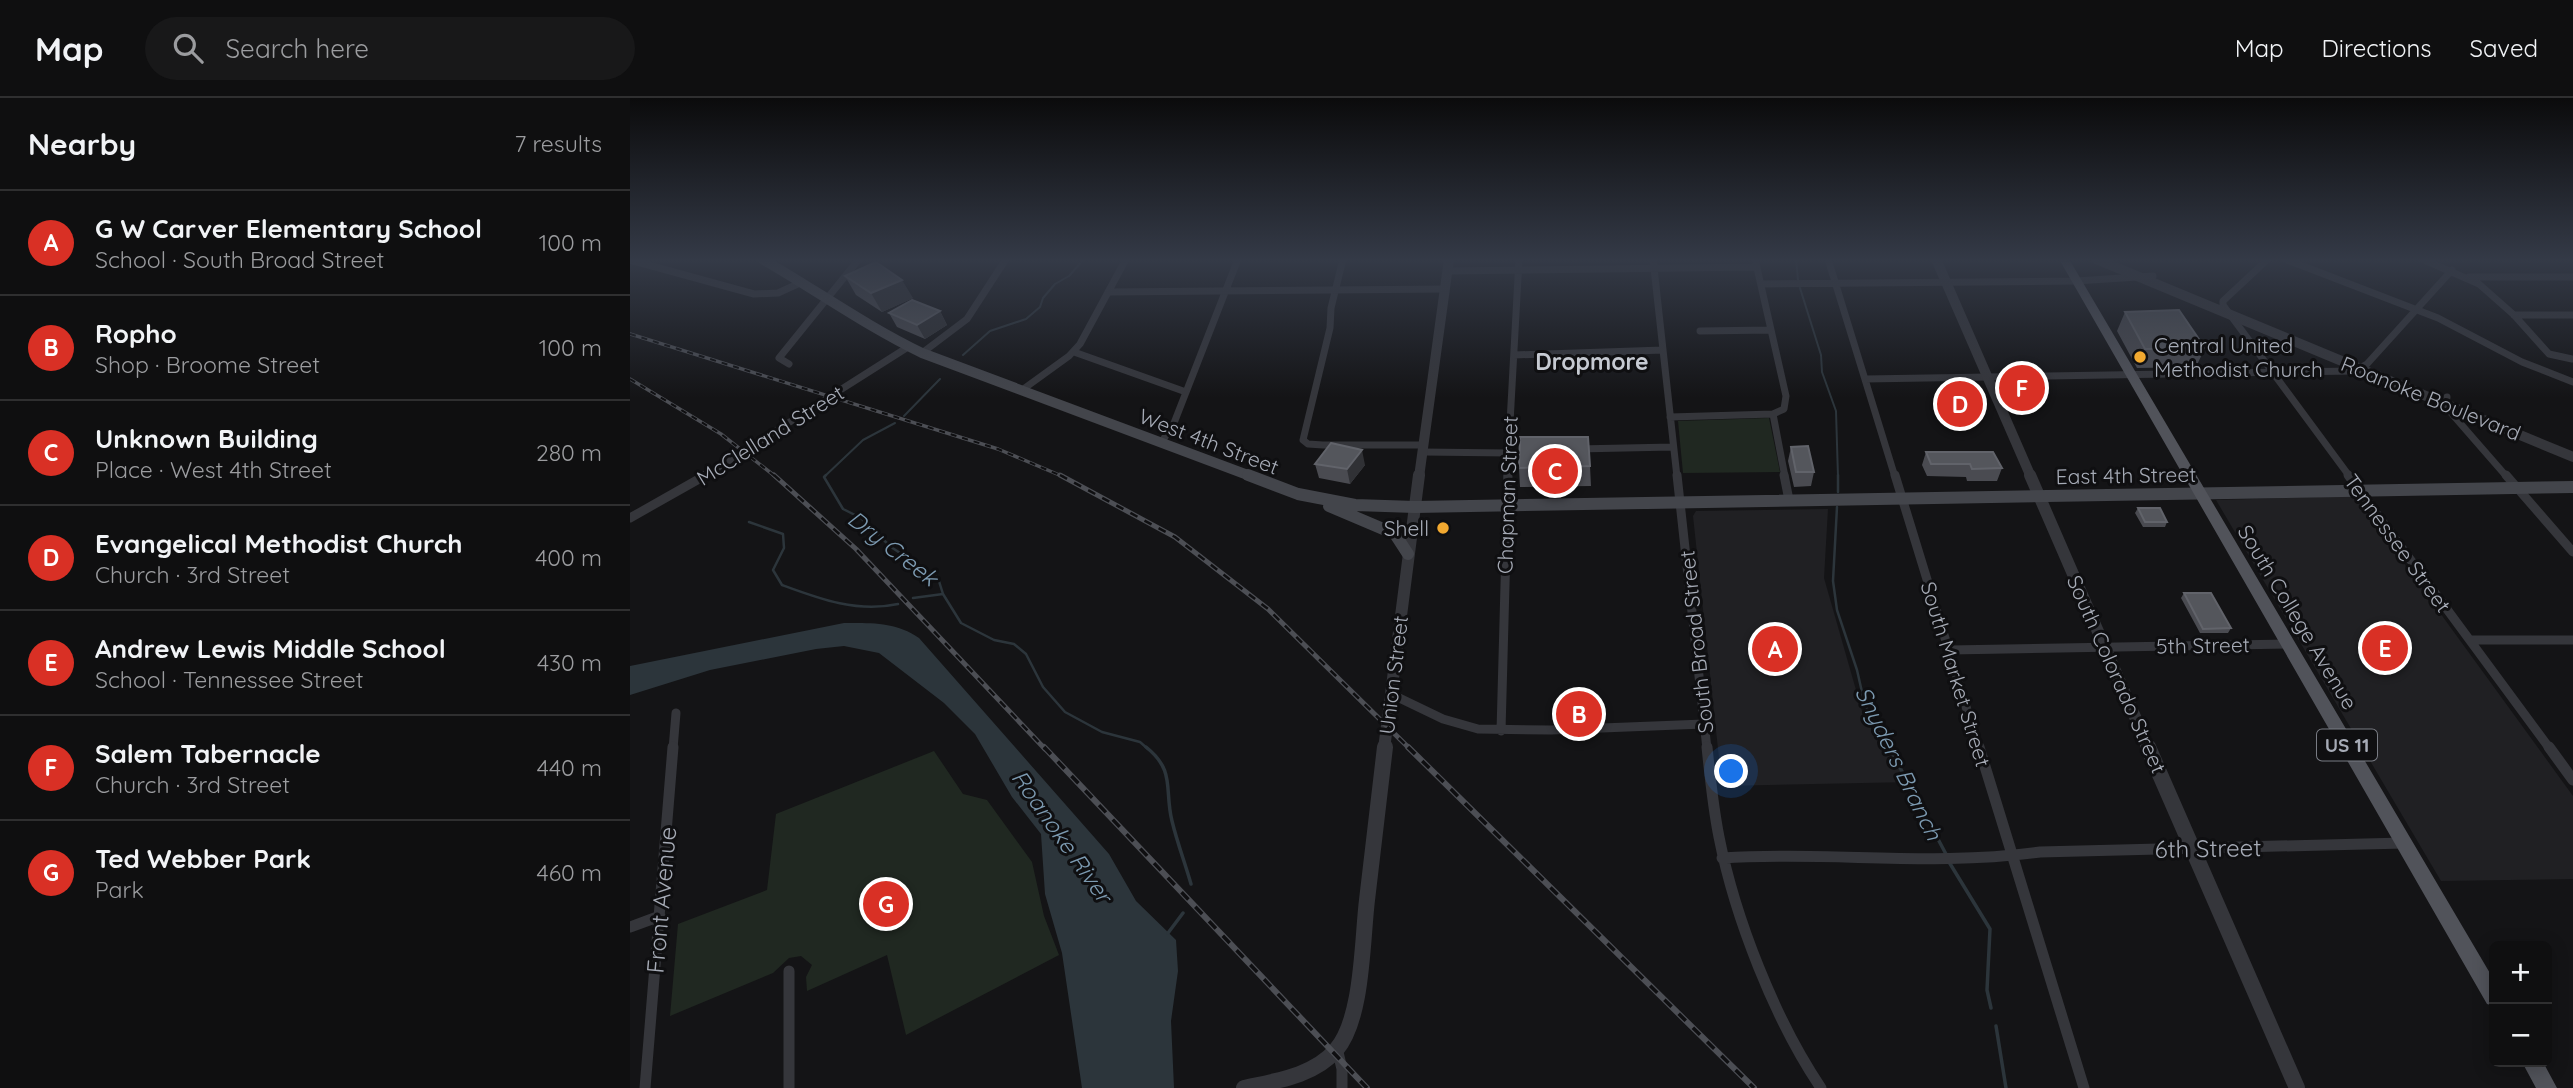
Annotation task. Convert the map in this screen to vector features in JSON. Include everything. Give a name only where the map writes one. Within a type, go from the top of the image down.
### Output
[{"type":"main road","name":"West 4th Street","points":[[839,305],[878,332],[922,353],[1316,499],[1355,505],[1415,507],[1680,502]]},
{"type":"main road","name":"South College Avenue","points":[[2090,305],[2489,988]]},
{"type":"main road","name":"East 4th Street","points":[[1680,502],[2573,487]]},
{"type":"main road","points":[[1316,499],[1395,534],[1408,554]]},
{"type":"main road","points":[[2535,1067],[2547,1088]]},
{"type":"street","points":[[789,364],[779,358],[822,305]]},
{"type":"street","points":[[922,353],[967,319],[976,305]]},
{"type":"street","points":[[1022,390],[1074,352],[1101,305]]},
{"type":"street","points":[[1161,443],[1174,423],[1220,305]]},
{"type":"street","points":[[1334,305],[1303,440],[1308,444],[1509,452],[1522,450]]},
{"type":"street","name":"Union Street","points":[[1337,1048],[1346,1033],[1356,992],[1408,554],[1443,305]]},
{"type":"street","name":"Chapman Street","points":[[1501,731],[1506,505],[1516,305]]},
{"type":"street","name":"South Broad Street","points":[[1658,305],[1704,724],[1722,858],[1755,954],[1789,1035],[1821,1088]]},
{"type":"street","points":[[1670,417],[1773,414],[1784,409],[1786,396],[1765,305]]},
{"type":"street","name":"South Market Street","points":[[1842,305],[2084,1088]]},
{"type":"street","name":"South Colorado Street","points":[[1956,305],[2297,1088]]},
{"type":"street","name":"Roanoke Boulevard","points":[[2209,305],[2446,401],[2573,457]]},
{"type":"street","name":"Roanoke Boulevard","points":[[2223,305],[2363,367]]},
{"type":"street","name":"Tennessee Street","points":[[2223,305],[2573,780]]},
{"type":"street","points":[[2405,305],[2454,325],[2522,362],[2573,383]]},
{"type":"street","points":[[1865,379],[2274,373],[2363,367],[2421,305]]},
{"type":"street","points":[[2502,305],[2549,354],[2572,359]]},
{"type":"street","points":[[2514,315],[2573,315]]},
{"type":"street","points":[[1700,331],[1771,330]]},
{"type":"street","name":"McClelland Street","points":[[630,518],[728,463],[908,347]]},
{"type":"street","points":[[1514,355],[1663,350]]},
{"type":"street","points":[[1074,352],[1186,392]]},
{"type":"street","points":[[2446,401],[2573,552]]},
{"type":"street","name":"Roanoke Boulevard","points":[[2446,401],[2573,449]]},
{"type":"street","points":[[1773,414],[1789,500]]},
{"type":"street","points":[[1564,449],[1673,447]]},
{"type":"street","points":[[2470,640],[2573,640]]},
{"type":"street","name":"5th Street","points":[[1950,650],[2288,643]]},
{"type":"street","points":[[1391,694],[1462,725],[1501,731],[1704,724]]},
{"type":"street","name":"Front Avenue","points":[[645,1088],[676,713]]},
{"type":"street","name":"6th Street","points":[[1722,858],[1765,855],[2012,858],[2040,852],[2404,843]]},
{"type":"street","points":[[630,927],[660,916]]},
{"type":"street","points":[[789,971],[789,1088]]},
{"type":"street","points":[[1244,1088],[1309,1070],[1323,1062],[1337,1048]]},
{"type":"street","points":[[1337,1048],[1342,1069],[1342,1088]]},
{"type":"shaded area","points":[[1769,418],[1780,472],[1683,473],[1678,421]]},
{"type":"shaded area","points":[[2355,496],[2573,796],[2573,879],[2441,881],[2216,500]]},
{"type":"shaded area","points":[[1828,509],[1824,578],[1864,718],[1911,782],[1722,786],[1693,516],[1696,511]]},
{"type":"shaded area","points":[[934,751],[963,794],[987,800],[1032,862],[1044,916],[1059,955],[906,1035],[887,955],[807,991],[806,977],[812,965],[801,956],[789,958],[773,973],[670,1016],[678,924],[767,890],[776,814]]},
{"type":"water","name":"Roanoke River","points":[[844,623],[893,626],[919,638],[1109,854],[1136,901],[1176,940],[1178,971],[1171,1021],[1174,1088],[1082,1088],[1062,953],[1045,894],[1041,834],[1012,797],[975,734],[944,703],[879,653],[844,646],[816,649],[710,670],[630,695],[630,666]]},
{"type":"building","points":[[903,305],[925,305],[940,311],[917,325],[889,313]]},
{"type":"building","points":[[2179,310],[2205,348],[2145,349],[2125,312]]},
{"type":"building","points":[[1520,437],[1588,437],[1590,466],[1519,468]]},
{"type":"building","points":[[1331,443],[1362,450],[1347,469],[1315,464]]},
{"type":"building","points":[[1808,446],[1814,472],[1796,472],[1791,447]]},
{"type":"building","points":[[1926,452],[1993,452],[2002,468],[1972,469],[1970,464],[1931,464]]},
{"type":"building","points":[[2138,508],[2160,508],[2167,522],[2145,522]]},
{"type":"building","points":[[2184,593],[2211,593],[2231,628],[2203,629]]},
{"type":"waterway","name":"Dry Creek","points":[[963,355],[990,331],[1026,319],[1041,305]]},
{"type":"waterway","name":"Snyders Branch","points":[[1805,305],[1821,355],[1822,372],[1836,411],[1838,477]]},
{"type":"waterway","name":"Dry Creek","points":[[904,416],[940,379]]},
{"type":"waterway","name":"Dry Creek","points":[[824,477],[863,440],[895,423]]},
{"type":"waterway","name":"Dry Creek","points":[[824,477],[843,509],[861,518],[891,547],[938,578],[943,594]]},
{"type":"waterway","name":"Snyders Branch","points":[[1838,477],[1838,492]]},
{"type":"waterway","name":"Snyders Branch","points":[[1837,507],[1833,581],[1837,610],[1857,670],[1864,701],[1874,725],[1890,749]]},
{"type":"waterway","points":[[749,522],[783,534],[784,548],[773,570],[782,585],[825,600],[853,606],[898,604]]},
{"type":"waterway","points":[[913,598],[943,594]]},
{"type":"waterway","name":"Dry Creek","points":[[943,594],[961,623],[994,640],[1014,644],[1026,654],[1043,687],[1065,712],[1102,732],[1140,742],[1148,749]]},
{"type":"waterway","name":"Snyders Branch","points":[[1889,747],[1947,856]]},
{"type":"waterway","name":"Dry Creek","points":[[1148,749],[1162,764],[1165,773],[1172,821],[1191,884]]},
{"type":"waterway","name":"Snyders Branch","points":[[1949,862],[1990,929],[1987,990],[1991,1008]]},
{"type":"waterway","name":"Dry Creek","points":[[1168,933],[1183,913]]},
{"type":"waterway","name":"Snyders Branch","points":[[1996,1026],[2006,1088]]},
{"type":"railway","points":[[630,334],[998,449],[1063,476]]},
{"type":"railway","points":[[630,379],[721,434],[776,477]]},
{"type":"railway","points":[[774,475],[856,549],[1045,749]]},
{"type":"railway","points":[[1063,476],[1175,537],[1268,609],[1410,749]]},
{"type":"railway","points":[[1044,747],[1367,1088]]},
{"type":"railway","points":[[1408,747],[1754,1088]]},
{"type":"place","name":"Central United Methodist Church","points":[[2140,357]]},
{"type":"place","name":"Salem Tabernacle","points":[[2022,388]]},
{"type":"place","name":"Evangelical Methodist Church","points":[[1960,404]]},
{"type":"place","name":"Unknown Building","points":[[1555,471]]},
{"type":"place","name":"Shell","points":[[1443,528]]},
{"type":"place","name":"Andrew Lewis Middle School","points":[[2385,648]]},
{"type":"place","name":"G W Carver Elementary School","points":[[1775,649]]},
{"type":"place","name":"Ropho","points":[[1579,714]]},
{"type":"place","name":"Ted Webber Park","points":[[886,904]]},
{"type":"district","name":"Dropmore","points":[[1592,361]]}]
